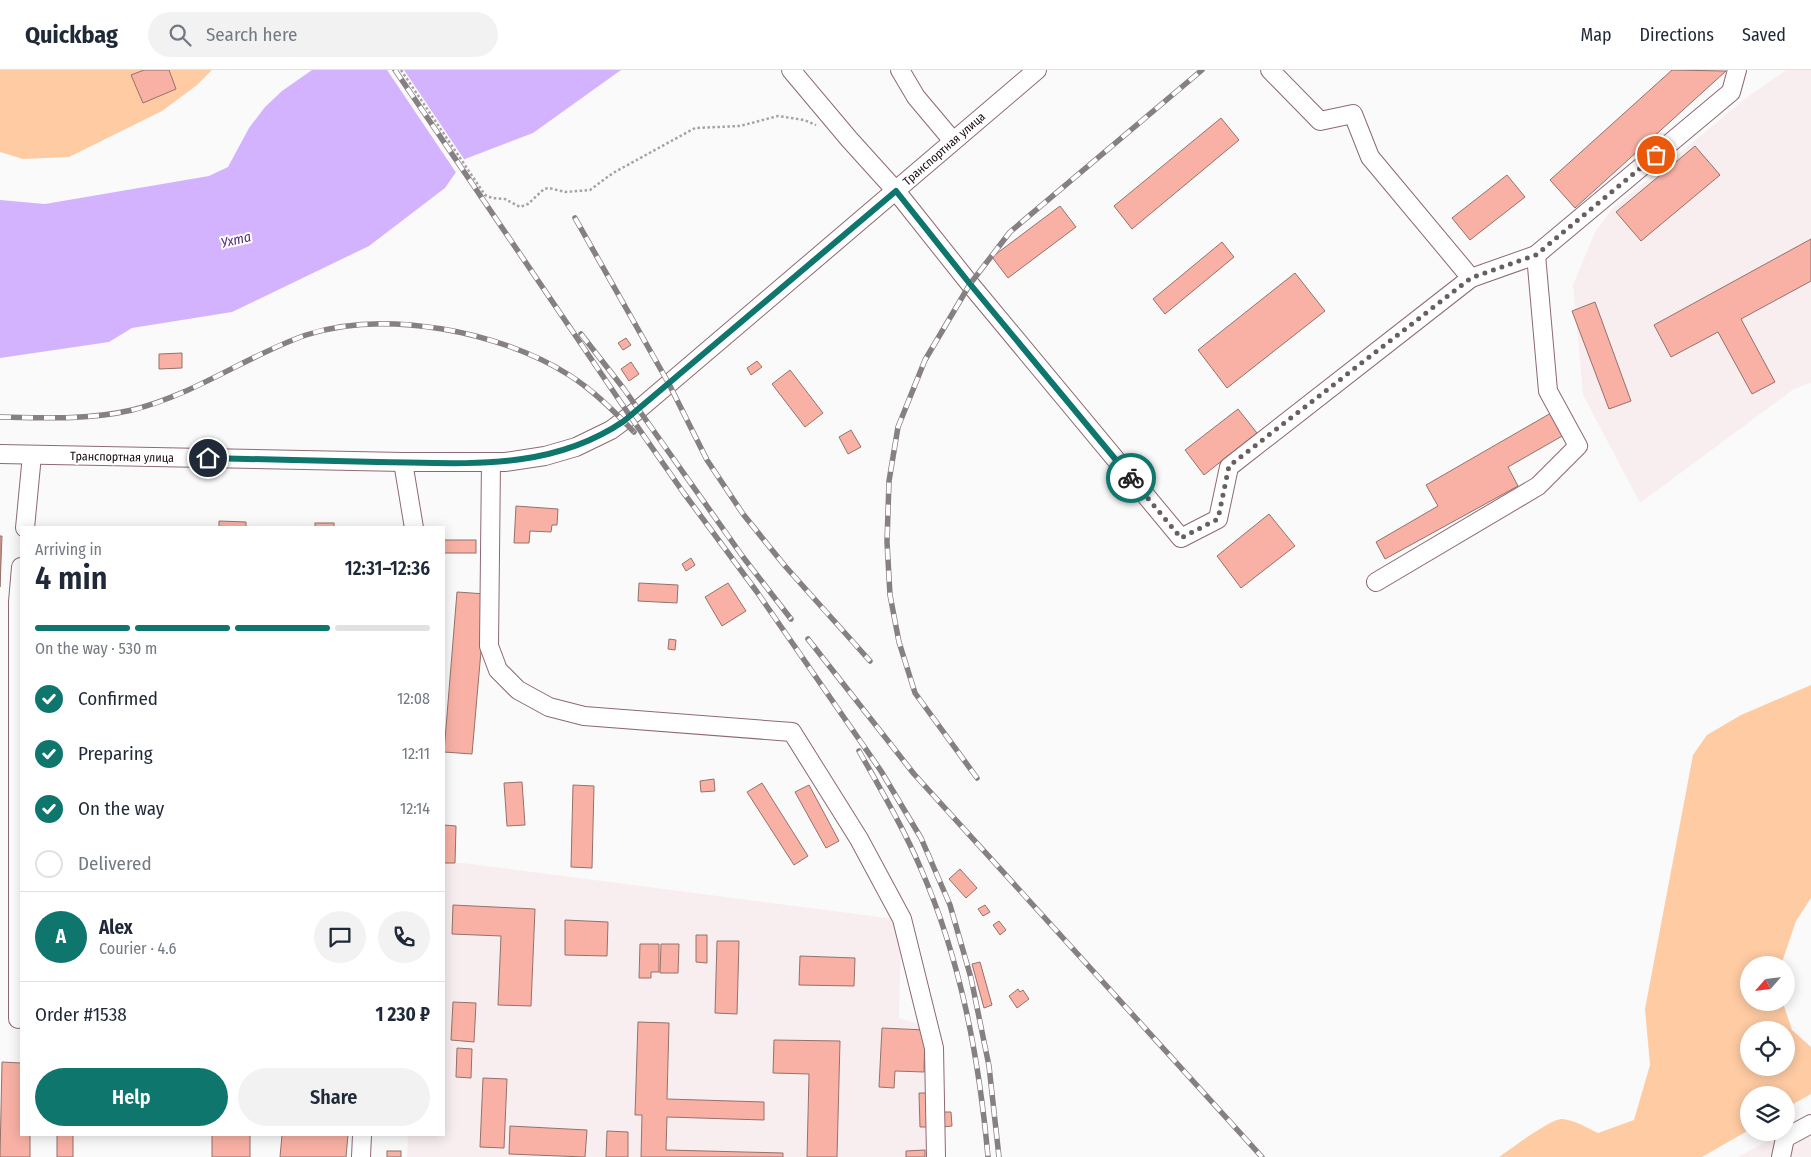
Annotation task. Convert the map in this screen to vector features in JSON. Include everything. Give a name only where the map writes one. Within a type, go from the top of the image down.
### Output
[{"type":"street","points":[[791,70],[896,191],[970,284],[1181,538],[1218,519],[1229,466],[1471,278],[1536,255],[1731,92],[1737,70]]},
{"type":"street","points":[[900,70],[916,97],[953,141]]},
{"type":"street","name":"Транспортная улица","points":[[0,454],[491,462],[518,461],[560,452],[593,439],[618,426],[1037,70]]},
{"type":"street","points":[[1270,70],[1320,121],[1353,114],[1370,157],[1471,278]]},
{"type":"street","points":[[1376,582],[1538,486],[1578,446],[1548,391],[1536,255]]},
{"type":"street","points":[[25,526],[32,455]]},
{"type":"street","points":[[403,462],[414,526]]},
{"type":"street","points":[[491,462],[489,646],[498,670],[518,690],[550,707],[584,716],[792,732],[859,839],[902,919],[934,1048],[936,1157]]},
{"type":"street","points":[[18,1019],[18,602],[20,578]]},
{"type":"street","points":[[1782,1157],[1785,1138],[1811,1124]]},
{"type":"street","points":[[361,1157],[362,1136]]},
{"type":"path","points":[[401,70],[485,195],[504,199],[520,207],[528,204],[544,189],[550,188],[565,192],[590,190],[613,174],[695,128],[740,126],[778,116],[804,120],[822,128]]},
{"type":"shaded area","points":[[0,70],[212,70],[197,85],[162,111],[69,157],[23,159],[0,152]]},
{"type":"shaded area","points":[[1786,70],[1811,70],[1811,383],[1794,389],[1640,503],[1583,395],[1573,285],[1595,232],[1612,209],[1745,99]]},
{"type":"shaded area","points":[[1811,685],[1811,898],[1796,921],[1784,956],[1740,956],[1740,1011],[1786,1011],[1789,1021],[1740,1021],[1740,1076],[1795,1076],[1795,1033],[1811,1047],[1811,1094],[1795,1103],[1795,1086],[1740,1086],[1740,1135],[1702,1157],[1499,1157],[1556,1120],[1572,1121],[1598,1133],[1634,1120],[1650,1065],[1645,1009],[1693,755],[1707,735],[1741,715]]},
{"type":"shaded area","points":[[445,863],[463,863],[895,919],[901,944],[899,1018],[919,1024],[928,1041],[928,1157],[407,1157],[408,1136],[445,1136]]},
{"type":"shaded area","points":[[1811,1118],[1811,1157],[1738,1157],[1768,1141],[1795,1141],[1795,1127]]},
{"type":"water","name":"Ухта","points":[[312,70],[621,70],[533,133],[465,159],[445,188],[369,246],[232,312],[132,328],[109,342],[0,358],[0,200],[45,204],[209,176],[228,167],[249,128],[265,107],[282,91]]},
{"type":"pier","points":[[387,70],[404,70],[466,162],[457,174]]},
{"type":"building","points":[[144,70],[169,70],[176,89],[143,103],[131,75]]},
{"type":"building","points":[[1672,70],[1726,71],[1575,208],[1550,180]]},
{"type":"building","points":[[1221,118],[1239,140],[1132,229],[1114,206]]},
{"type":"building","points":[[1695,146],[1720,175],[1641,241],[1616,212]]},
{"type":"building","points":[[1507,175],[1525,197],[1470,240],[1452,218]]},
{"type":"building","points":[[1060,206],[1076,227],[1008,278],[992,257]]},
{"type":"building","points":[[1811,239],[1811,281],[1741,319],[1775,382],[1752,394],[1718,332],[1671,357],[1654,325]]},
{"type":"building","points":[[1222,242],[1234,257],[1165,314],[1153,299]]},
{"type":"building","points":[[1295,273],[1325,311],[1227,388],[1198,350]]},
{"type":"building","points":[[1595,302],[1631,401],[1609,409],[1572,311]]},
{"type":"building","points":[[626,338],[631,345],[623,350],[618,343]]},
{"type":"building","points":[[182,353],[182,368],[159,369],[159,354]]},
{"type":"building","points":[[757,361],[762,367],[751,375],[747,368]]},
{"type":"building","points":[[631,362],[639,374],[629,381],[621,369]]},
{"type":"building","points":[[790,370],[823,413],[805,427],[772,384]]},
{"type":"building","points":[[1238,409],[1257,433],[1204,475],[1185,450]]},
{"type":"building","points":[[1551,413],[1564,435],[1508,467],[1518,486],[1385,559],[1376,542],[1438,506],[1426,485]]},
{"type":"building","points":[[851,430],[861,447],[848,454],[839,437]]},
{"type":"building","points":[[516,506],[558,509],[557,525],[552,525],[551,532],[530,531],[529,543],[514,543]]},
{"type":"building","points":[[1269,514],[1295,546],[1241,588],[1217,556]]},
{"type":"building","points":[[219,521],[246,522],[246,526],[219,526]]},
{"type":"building","points":[[315,523],[334,523],[334,526],[315,526]]},
{"type":"building","points":[[0,536],[2,536],[0,587]]},
{"type":"building","points":[[445,540],[476,540],[476,553],[445,553]]},
{"type":"building","points":[[691,558],[695,565],[686,571],[682,564]]},
{"type":"building","points":[[639,583],[678,585],[677,603],[638,601]]},
{"type":"building","points":[[728,583],[746,611],[722,626],[705,597]]},
{"type":"building","points":[[457,592],[486,594],[472,754],[445,752]]},
{"type":"building","points":[[669,639],[676,640],[675,650],[668,649]]},
{"type":"building","points":[[714,779],[715,791],[701,792],[700,781]]},
{"type":"building","points":[[522,782],[525,825],[507,826],[504,783]]},
{"type":"building","points":[[762,783],[808,856],[794,865],[747,792]]},
{"type":"building","points":[[573,785],[594,786],[592,868],[571,867]]},
{"type":"building","points":[[809,785],[839,841],[826,848],[795,792]]},
{"type":"building","points":[[445,825],[456,826],[455,863],[445,863]]},
{"type":"building","points":[[960,869],[977,888],[966,898],[949,879]]},
{"type":"building","points":[[453,905],[535,909],[531,1006],[498,1005],[501,936],[452,934]]},
{"type":"building","points":[[985,905],[990,912],[983,916],[978,909]]},
{"type":"building","points":[[565,920],[608,922],[607,956],[565,955]]},
{"type":"building","points":[[999,921],[1006,930],[1000,935],[993,925]]},
{"type":"building","points":[[696,935],[707,935],[707,963],[696,962]]},
{"type":"building","points":[[717,941],[739,941],[737,1014],[715,1013]]},
{"type":"building","points":[[640,944],[659,944],[659,972],[651,972],[651,978],[639,978]]},
{"type":"building","points":[[661,944],[679,944],[678,973],[660,973]]},
{"type":"building","points":[[800,956],[855,958],[854,986],[799,985]]},
{"type":"building","points":[[980,962],[992,1005],[984,1008],[972,964]]},
{"type":"building","points":[[1018,989],[1020,992],[1023,990],[1029,999],[1017,1008],[1009,996]]},
{"type":"building","points":[[453,1002],[476,1003],[474,1042],[451,1040]]},
{"type":"building","points":[[638,1022],[669,1023],[667,1099],[764,1102],[764,1120],[667,1117],[666,1150],[783,1153],[783,1157],[641,1157],[642,1115],[635,1115]]},
{"type":"building","points":[[882,1028],[925,1030],[924,1072],[895,1071],[894,1088],[879,1087]]},
{"type":"building","points":[[774,1040],[840,1041],[837,1157],[807,1157],[809,1074],[773,1073]]},
{"type":"building","points":[[457,1048],[472,1049],[471,1078],[456,1077]]},
{"type":"building","points":[[2,1062],[20,1063],[20,1136],[30,1136],[30,1157],[0,1157]]},
{"type":"building","points":[[483,1078],[507,1079],[504,1148],[480,1147]]},
{"type":"building","points":[[919,1093],[929,1093],[929,1127],[920,1127]]},
{"type":"building","points":[[941,1112],[951,1112],[952,1126],[942,1127]]},
{"type":"building","points":[[510,1126],[587,1130],[585,1157],[509,1154]]},
{"type":"building","points":[[607,1131],[628,1132],[628,1157],[606,1157]]},
{"type":"building","points":[[57,1136],[73,1136],[73,1157],[57,1157]]},
{"type":"building","points":[[212,1136],[250,1136],[250,1157],[212,1157]]},
{"type":"building","points":[[282,1136],[348,1136],[346,1157],[280,1157]]},
{"type":"building","points":[[925,1150],[925,1157],[906,1157],[906,1151]]},
{"type":"building","points":[[387,1151],[401,1151],[401,1157],[387,1157]]},
{"type":"railway","points":[[395,70],[630,416],[757,592],[881,771],[921,838],[950,905],[971,978],[989,1066],[999,1157]]},
{"type":"railway","points":[[977,778],[915,693],[899,642],[890,595],[887,542],[889,481],[898,427],[925,360],[970,284],[1010,232],[1202,70]]},
{"type":"railway","points":[[575,218],[669,384],[707,460],[743,514],[785,566],[870,661]]},
{"type":"railway","points":[[0,417],[83,417],[132,410],[177,395],[262,353],[306,335],[337,327],[370,324],[441,329],[476,336],[510,347],[541,360],[569,375],[595,394],[634,432]]},
{"type":"railway","points":[[581,334],[624,389],[743,557],[791,619]]},
{"type":"railway","points":[[808,639],[914,774],[1262,1157]]},
{"type":"railway","points":[[859,751],[914,854],[947,939],[966,1010],[973,1047],[988,1157]]},
{"type":"way so far","points":[[1131,478],[1181,538],[1218,519],[1229,466],[1471,278],[1536,255],[1656,155]]},
{"type":"route","points":[[208,458],[505,462],[545,456],[576,447],[611,430],[624,421],[896,191],[970,284],[1131,478]]}]
